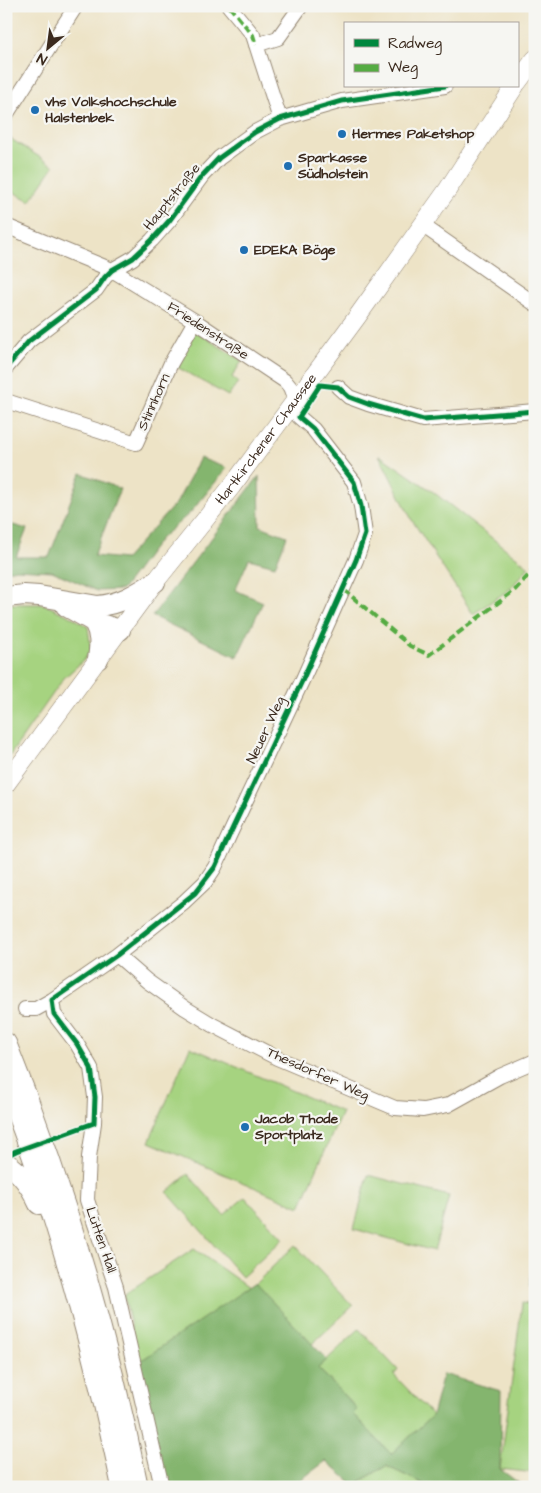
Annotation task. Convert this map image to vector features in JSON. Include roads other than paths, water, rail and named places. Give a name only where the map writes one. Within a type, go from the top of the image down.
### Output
[{"type":"highway","points":[[96,614],[155,582]]},
{"type":"highway","points":[[6,597],[24,595],[53,599],[96,614],[106,611],[120,630]]},
{"type":"highway","points":[[96,614],[101,645],[98,659]]},
{"type":"highway","points":[[6,1043],[50,1156],[84,1263],[110,1360],[138,1487]]},
{"type":"highway","points":[[6,1086],[34,1161],[74,1286],[98,1376],[122,1487]]},
{"type":"highway","points":[[6,1163],[18,1172],[32,1190],[54,1248],[74,1286]]},
{"type":"main road","points":[[518,82],[535,59]]},
{"type":"main road","name":"Hartkirchener Chaussee","points":[[6,784],[155,582],[232,486],[295,400],[448,189],[514,88]]},
{"type":"street","points":[[6,115],[76,6]]},
{"type":"street","points":[[229,6],[253,35],[280,118]]},
{"type":"street","points":[[256,45],[278,38],[301,6]]},
{"type":"street","name":"Hauptstraße","points":[[6,368],[29,341],[96,290],[112,270],[133,258],[152,240],[195,184],[219,158],[255,132],[280,118],[342,101],[431,88]]},
{"type":"street","points":[[422,225],[535,304]]},
{"type":"street","name":"Friedenstraße","points":[[6,226],[112,270],[195,321],[285,381],[290,387],[295,400]]},
{"type":"street","name":"Stinnhorn","points":[[6,401],[136,443],[171,363],[195,321]]},
{"type":"street","points":[[338,387],[349,397],[423,420],[535,411]]},
{"type":"street","name":"Neuer Weg","points":[[26,1009],[36,1009],[52,1000],[117,955],[195,893],[205,882],[217,863],[361,549],[365,534],[364,520],[362,506],[354,482],[313,429],[299,417],[295,400]]},
{"type":"street","name":"Thesdorfer Weg","points":[[117,955],[185,1008],[213,1025],[277,1058],[395,1108],[423,1110],[448,1105],[500,1076],[535,1061]]},
{"type":"street","name":"Lütten Hall","points":[[52,1000],[54,1014],[77,1044],[91,1068],[95,1097],[87,1200],[118,1296],[162,1487]]},
{"type":"place","name":"vhs Volkshochschule Halstenbek","points":[[35,110]]},
{"type":"place","name":"Hermes Paketshop","points":[[342,134]]},
{"type":"place","name":"Sparkasse Südholstein","points":[[288,166]]},
{"type":"place","name":"EDEKA Böge","points":[[244,250]]},
{"type":"place","name":"Jacob Thode Sportplatz","points":[[245,1127]]}]
